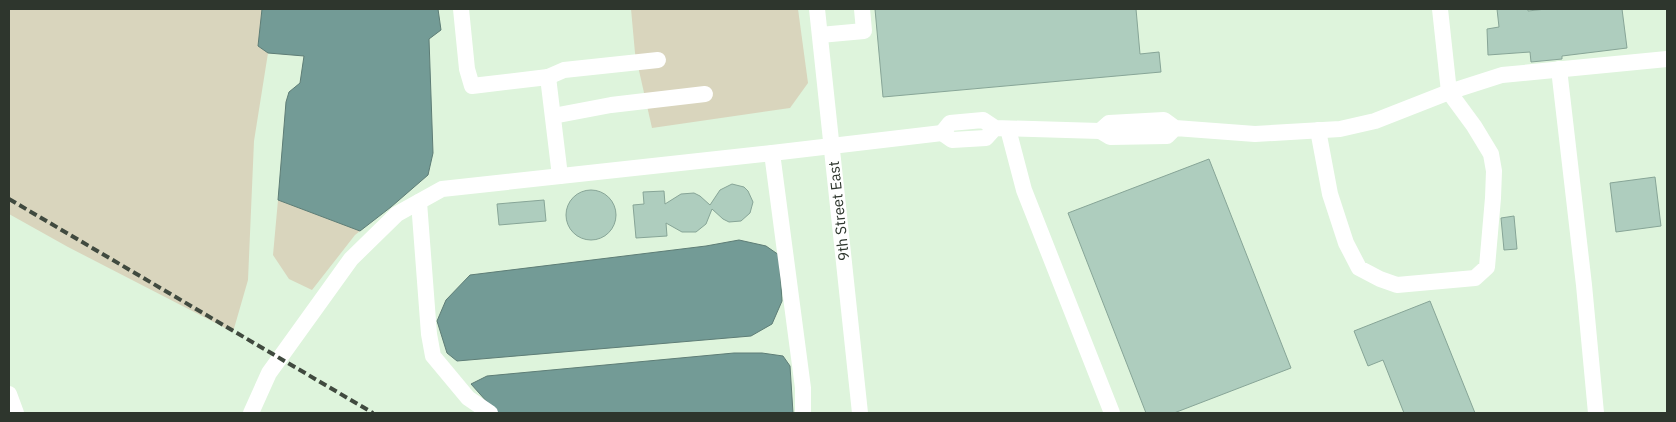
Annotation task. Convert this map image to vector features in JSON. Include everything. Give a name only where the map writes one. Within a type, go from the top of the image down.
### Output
[{"type":"street","points":[[461,9],[467,69],[472,86],[548,77],[564,70],[658,60]]},
{"type":"street","name":"9th Street East","points":[[817,9],[833,145],[860,413]]},
{"type":"street","points":[[820,35],[864,31],[862,9]]},
{"type":"street","points":[[1318,130],[1330,194],[1346,243],[1359,268],[1380,280],[1397,285],[1475,278],[1487,268],[1494,171],[1492,154],[1449,92],[1440,9]]},
{"type":"street","points":[[251,413],[269,373],[351,259],[397,214],[442,190],[942,132],[950,123],[984,120],[1001,129],[1100,131],[1110,123],[1164,120],[1175,128],[1255,134],[1340,129],[1375,121],[1449,92],[1502,75],[1667,58]]},
{"type":"street","points":[[1559,69],[1584,284],[1596,413]]},
{"type":"street","points":[[548,77],[560,176]]},
{"type":"street","points":[[553,116],[611,105],[705,94]]},
{"type":"street","points":[[1001,129],[1112,413]]},
{"type":"street","points":[[772,153],[803,388],[803,413]]},
{"type":"street","points":[[419,202],[428,334],[433,356],[468,398],[490,413]]},
{"type":"street","points":[[9,394],[16,413]]},
{"type":"shaded area","points":[[9,9],[262,9],[258,46],[268,53],[254,141],[248,280],[233,332],[68,247],[9,214]]},
{"type":"shaded area","points":[[631,9],[798,9],[808,83],[790,108],[652,128],[635,53]]},
{"type":"shaded area","points":[[278,200],[360,231],[312,290],[289,279],[273,255]]},
{"type":"water","points":[[262,9],[438,9],[441,30],[429,39],[433,153],[428,175],[360,231],[278,200],[286,102],[289,92],[300,83],[304,56],[268,53],[258,46]]},
{"type":"water","points":[[739,240],[766,246],[779,255],[782,301],[772,324],[751,336],[457,361],[447,353],[437,321],[446,300],[470,275],[706,246]]},
{"type":"water","points":[[734,353],[762,353],[783,356],[790,366],[793,413],[497,413],[471,384],[487,376]]},
{"type":"building","points":[[875,9],[1136,9],[1140,54],[1159,52],[1161,72],[883,97]]},
{"type":"building","points":[[1497,9],[1528,9],[1528,11],[1546,9],[1622,9],[1627,48],[1562,56],[1562,59],[1531,62],[1530,52],[1488,55],[1487,29],[1499,27]]},
{"type":"building","points":[[1209,159],[1291,368],[1174,413],[1146,413],[1068,213]]},
{"type":"building","points":[[1655,177],[1661,226],[1616,232],[1610,183]]},
{"type":"building","points":[[732,184],[744,187],[753,202],[750,213],[741,221],[729,222],[712,209],[706,224],[696,232],[682,232],[666,223],[667,236],[636,238],[633,205],[644,204],[643,192],[664,191],[665,204],[681,194],[694,193],[710,205],[720,190]]},
{"type":"building","points":[[586,190],[596,190],[609,197],[616,210],[616,220],[609,233],[596,240],[586,240],[577,236],[570,229],[566,220],[566,210],[570,201],[577,194]]},
{"type":"building","points":[[544,200],[546,221],[499,225],[497,204]]},
{"type":"building","points":[[1514,216],[1517,249],[1504,250],[1501,218]]},
{"type":"building","points":[[1430,301],[1475,413],[1404,413],[1383,360],[1368,366],[1354,331]]},
{"type":"railway","points":[[9,199],[373,413]]}]
